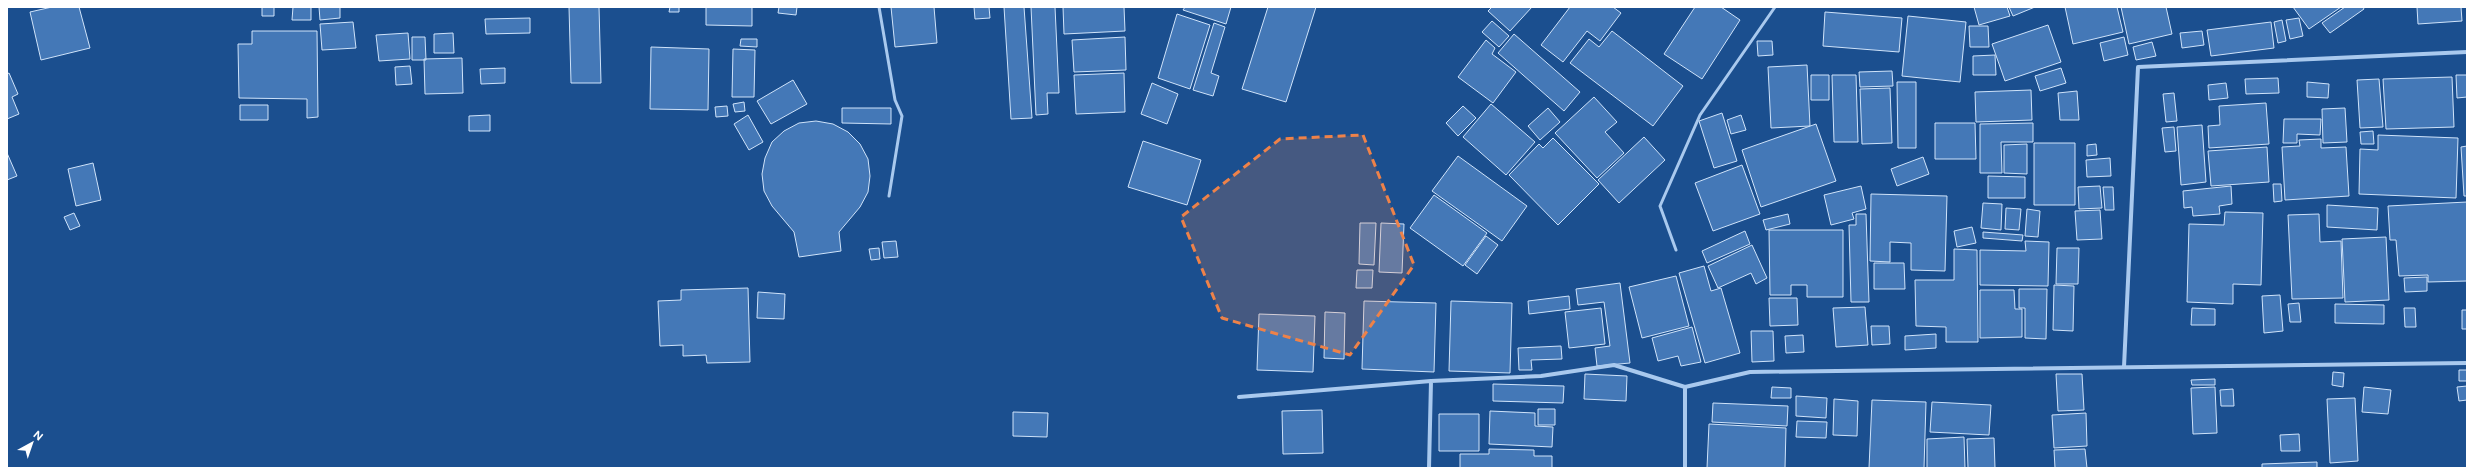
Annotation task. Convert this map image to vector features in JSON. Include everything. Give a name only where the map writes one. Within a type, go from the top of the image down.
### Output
[{"type":"street","points":[[2124,367],[2138,67],[2467,52]]},
{"type":"street","points":[[1239,398],[1432,381],[1541,376],[1614,365],[1685,387],[1750,372],[2467,362]]},
{"type":"street","points":[[1429,468],[1432,381]]},
{"type":"street","points":[[1685,387],[1685,468]]},
{"type":"lane","points":[[879,7],[895,100],[902,116],[889,196]]},
{"type":"lane","points":[[1676,250],[1660,206],[1700,115],[1775,7]]},
{"type":"highlighted area","points":[[1363,135],[1414,265],[1350,355],[1222,318],[1181,217],[1280,139]]},
{"type":"building","points":[[52,7],[79,7],[90,48],[41,60],[30,12]]},
{"type":"building","points":[[262,7],[274,7],[274,16],[262,16]]},
{"type":"building","points":[[293,7],[311,7],[311,20],[292,20]]},
{"type":"building","points":[[319,7],[340,7],[340,18],[320,20]]},
{"type":"building","points":[[569,7],[599,7],[601,83],[571,83]]},
{"type":"building","points":[[670,7],[679,7],[679,12],[669,12]]},
{"type":"building","points":[[706,7],[752,7],[752,26],[706,25]]},
{"type":"building","points":[[779,7],[797,7],[796,15],[778,13]]},
{"type":"building","points":[[891,7],[934,7],[937,43],[895,47]]},
{"type":"building","points":[[974,7],[989,7],[990,18],[975,19]]},
{"type":"building","points":[[1004,7],[1024,7],[1032,118],[1011,119]]},
{"type":"building","points":[[1031,7],[1055,7],[1059,93],[1047,93],[1048,114],[1036,115]]},
{"type":"building","points":[[1063,7],[1124,7],[1125,31],[1064,34]]},
{"type":"building","points":[[1185,7],[1231,7],[1226,24],[1183,10]]},
{"type":"building","points":[[1268,7],[1316,7],[1286,102],[1242,89]]},
{"type":"building","points":[[1492,7],[1532,7],[1510,31],[1488,11]]},
{"type":"building","points":[[1570,7],[1613,7],[1621,13],[1600,41],[1587,31],[1563,62],[1541,45]]},
{"type":"building","points":[[1695,7],[1721,7],[1740,20],[1702,79],[1664,54]]},
{"type":"building","points":[[1974,7],[2007,7],[2010,16],[1979,25]]},
{"type":"building","points":[[2009,7],[2035,7],[2013,16]]},
{"type":"building","points":[[2065,7],[2117,7],[2123,32],[2073,44]]},
{"type":"building","points":[[2121,7],[2166,7],[2172,34],[2129,44]]},
{"type":"building","points":[[2293,7],[2341,7],[2309,29]]},
{"type":"building","points":[[2345,7],[2363,7],[2364,9],[2330,33],[2322,23]]},
{"type":"building","points":[[2417,7],[2461,7],[2462,21],[2418,24]]},
{"type":"building","points":[[1825,12],[1902,18],[1899,52],[1823,46]]},
{"type":"building","points":[[1177,14],[1210,25],[1190,89],[1158,78]]},
{"type":"building","points":[[1908,16],[1966,22],[1960,82],[1902,76]]},
{"type":"building","points":[[530,18],[530,33],[486,34],[485,19]]},
{"type":"building","points":[[2299,18],[2303,36],[2290,39],[2286,20]]},
{"type":"building","points":[[2282,20],[2286,41],[2278,43],[2274,22]]},
{"type":"building","points":[[1492,21],[1509,36],[1499,47],[1482,32]]},
{"type":"building","points":[[353,22],[356,48],[322,50],[320,24]]},
{"type":"building","points":[[2271,22],[2274,48],[2211,56],[2207,30]]},
{"type":"building","points":[[1214,23],[1225,27],[1211,73],[1219,76],[1213,96],[1193,90]]},
{"type":"building","points":[[2048,25],[2061,62],[2005,81],[1992,44]]},
{"type":"building","points":[[1969,26],[1988,26],[1989,47],[1970,47]]},
{"type":"building","points":[[252,31],[317,31],[318,117],[307,118],[307,99],[239,98],[238,44],[252,44]]},
{"type":"building","points":[[1612,31],[1683,86],[1653,126],[1570,63],[1589,39],[1599,47]]},
{"type":"building","points":[[2202,31],[2204,45],[2182,48],[2180,33]]},
{"type":"building","points":[[408,33],[410,59],[379,61],[376,35]]},
{"type":"building","points":[[453,33],[454,53],[434,53],[434,34]]},
{"type":"building","points":[[1514,34],[1580,92],[1564,111],[1498,53]]},
{"type":"building","points":[[412,37],[425,37],[426,60],[412,60]]},
{"type":"building","points":[[1125,37],[1126,70],[1074,72],[1072,40]]},
{"type":"building","points":[[2124,37],[2128,55],[2104,61],[2100,43]]},
{"type":"building","points":[[741,39],[757,39],[757,47],[740,46]]},
{"type":"building","points":[[1486,40],[1495,48],[1492,54],[1516,72],[1493,103],[1458,77]]},
{"type":"building","points":[[1757,41],[1772,41],[1773,55],[1758,56]]},
{"type":"building","points":[[2152,42],[2156,56],[2136,60],[2133,47]]},
{"type":"building","points":[[651,47],[709,49],[708,110],[650,109]]},
{"type":"building","points":[[733,49],[755,50],[754,97],[732,97]]},
{"type":"building","points":[[1995,55],[1996,75],[1973,75],[1973,56]]},
{"type":"building","points":[[462,58],[463,93],[425,94],[424,59]]},
{"type":"building","points":[[1807,65],[1810,126],[1771,128],[1768,67]]},
{"type":"building","points":[[410,66],[412,84],[396,85],[395,67]]},
{"type":"building","points":[[505,68],[505,83],[481,84],[480,69]]},
{"type":"building","points":[[2061,68],[2066,83],[2040,91],[2035,76]]},
{"type":"building","points":[[1892,71],[1893,86],[1860,87],[1859,72]]},
{"type":"building","points":[[9,73],[18,94],[12,97],[19,114],[7,119],[7,74]]},
{"type":"building","points":[[1124,73],[1125,112],[1076,114],[1074,75]]},
{"type":"building","points":[[1811,75],[1829,75],[1829,100],[1811,100]]},
{"type":"building","points":[[1832,75],[1856,75],[1858,142],[1834,142]]},
{"type":"building","points":[[2456,75],[2467,75],[2467,97],[2457,98]]},
{"type":"building","points":[[2452,77],[2454,127],[2386,129],[2383,79]]},
{"type":"building","points":[[2278,78],[2279,93],[2246,94],[2245,79]]},
{"type":"building","points":[[2379,79],[2383,127],[2360,128],[2357,80]]},
{"type":"building","points":[[793,80],[807,104],[771,124],[757,101]]},
{"type":"building","points":[[1897,82],[1916,82],[1916,148],[1898,148]]},
{"type":"building","points":[[2307,82],[2329,84],[2328,98],[2307,97]]},
{"type":"building","points":[[1152,83],[1178,94],[1167,124],[1141,114]]},
{"type":"building","points":[[2226,83],[2228,98],[2209,100],[2208,85]]},
{"type":"building","points":[[1890,88],[1892,143],[1862,144],[1860,89]]},
{"type":"building","points":[[2031,90],[2032,120],[1976,122],[1975,92]]},
{"type":"building","points":[[2077,91],[2079,120],[2060,120],[2058,93]]},
{"type":"building","points":[[2174,93],[2177,121],[2166,122],[2163,94]]},
{"type":"building","points":[[1594,97],[1617,122],[1605,132],[1624,153],[1597,178],[1555,133]]},
{"type":"building","points":[[744,102],[745,111],[735,112],[733,104]]},
{"type":"building","points":[[2266,103],[2269,144],[2209,148],[2208,126],[2220,125],[2219,106]]},
{"type":"building","points":[[1491,104],[1535,142],[1506,175],[1463,137]]},
{"type":"building","points":[[240,105],[268,105],[268,120],[240,120]]},
{"type":"building","points":[[727,106],[728,116],[716,117],[715,107]]},
{"type":"building","points":[[1463,106],[1476,118],[1458,136],[1446,123]]},
{"type":"building","points":[[842,108],[891,108],[891,124],[842,123]]},
{"type":"building","points":[[1548,108],[1560,122],[1540,140],[1528,126]]},
{"type":"building","points":[[2345,108],[2347,142],[2323,143],[2322,109]]},
{"type":"building","points":[[1722,113],[1737,161],[1714,168],[1699,121]]},
{"type":"building","points":[[490,115],[490,131],[469,131],[469,116]]},
{"type":"building","points":[[748,115],[763,142],[749,150],[734,124]]},
{"type":"building","points":[[1741,115],[1746,130],[1731,134],[1727,120]]},
{"type":"building","points":[[2284,119],[2321,119],[2320,135],[2297,134],[2297,143],[2283,143]]},
{"type":"building","points":[[816,121],[833,124],[848,132],[860,144],[868,159],[870,176],[868,192],[860,207],[839,232],[841,251],[799,257],[794,232],[772,206],[764,191],[762,174],[765,158],[772,142],[784,131],[799,123]]},
{"type":"building","points":[[1935,123],[1975,123],[1976,159],[1935,159]]},
{"type":"building","points":[[2033,123],[2033,142],[2001,142],[2002,173],[1980,173],[1980,124]]},
{"type":"building","points":[[1816,124],[1836,181],[1761,207],[1742,150]]},
{"type":"building","points":[[2202,125],[2206,182],[2181,185],[2177,127]]},
{"type":"building","points":[[2174,127],[2176,151],[2165,152],[2162,128]]},
{"type":"building","points":[[2373,131],[2374,144],[2361,144],[2360,132]]},
{"type":"building","points":[[2378,135],[2458,138],[2456,198],[2359,194],[2360,149],[2378,150]]},
{"type":"building","points":[[1644,137],[1665,160],[1619,203],[1598,180]]},
{"type":"building","points":[[1553,138],[1599,184],[1558,225],[1509,175],[1539,144],[1543,148]]},
{"type":"building","points":[[2321,139],[2321,148],[2346,147],[2349,196],[2285,200],[2282,147],[2300,146],[2299,140]]},
{"type":"building","points":[[1143,141],[1201,160],[1187,205],[1128,187]]},
{"type":"building","points":[[2034,143],[2075,143],[2075,205],[2034,205]]},
{"type":"building","points":[[2027,144],[2027,174],[2004,173],[2004,145]]},
{"type":"building","points":[[2096,144],[2097,155],[2087,156],[2087,145]]},
{"type":"building","points":[[2467,146],[2467,196],[2464,196],[2461,147]]},
{"type":"building","points":[[2267,147],[2269,182],[2211,186],[2208,151]]},
{"type":"building","points":[[7,153],[17,176],[7,180]]},
{"type":"building","points":[[1458,156],[1527,206],[1502,241],[1432,191]]},
{"type":"building","points":[[1923,157],[1929,174],[1897,186],[1891,169]]},
{"type":"building","points":[[2110,158],[2111,176],[2087,177],[2086,160]]},
{"type":"building","points":[[93,163],[101,200],[76,206],[68,169]]},
{"type":"building","points":[[1742,165],[1760,214],[1713,231],[1695,183]]},
{"type":"building","points":[[1988,176],[2025,177],[2025,198],[1988,198]]},
{"type":"building","points":[[2273,184],[2281,184],[2282,201],[2274,202]]},
{"type":"building","points":[[1861,186],[1866,209],[1852,213],[1854,219],[1831,225],[1824,195]]},
{"type":"building","points":[[2100,186],[2102,208],[2079,209],[2078,187]]},
{"type":"building","points":[[2231,186],[2232,204],[2219,206],[2220,214],[2193,216],[2192,207],[2184,208],[2183,191]]},
{"type":"building","points":[[2103,187],[2113,187],[2114,210],[2105,210]]},
{"type":"building","points":[[1871,194],[1947,196],[1945,271],[1911,270],[1911,243],[1890,242],[1890,262],[1870,261]]},
{"type":"building","points":[[1434,195],[1487,233],[1463,266],[1410,228]]},
{"type":"building","points":[[2467,202],[2467,281],[2428,282],[2428,275],[2399,276],[2396,240],[2390,240],[2388,206]]},
{"type":"building","points":[[1983,203],[2002,204],[2001,230],[1981,228]]},
{"type":"building","points":[[2327,205],[2378,208],[2377,230],[2327,227]]},
{"type":"building","points":[[2006,208],[2021,209],[2019,230],[2005,229]]},
{"type":"building","points":[[2027,209],[2040,211],[2038,237],[2025,236]]},
{"type":"building","points":[[2100,210],[2102,239],[2077,240],[2075,211]]},
{"type":"building","points":[[2225,212],[2263,213],[2261,285],[2233,284],[2233,304],[2187,302],[2189,224],[2224,225]]},
{"type":"building","points":[[74,213],[80,226],[70,230],[64,217]]},
{"type":"building","points":[[1788,214],[1790,224],[1766,230],[1763,220]]},
{"type":"building","points":[[1856,214],[1866,214],[1869,302],[1851,302],[1849,225],[1856,225]]},
{"type":"building","points":[[2319,214],[2320,242],[2341,241],[2343,298],[2292,299],[2288,215]]},
{"type":"building","points":[[1360,223],[1376,223],[1374,265],[1359,264]]},
{"type":"building","points":[[1381,223],[1404,224],[1402,273],[1379,272]]},
{"type":"building","points":[[1972,227],[1976,243],[1957,247],[1954,231]]},
{"type":"building","points":[[1769,230],[1843,230],[1843,297],[1807,297],[1807,285],[1791,285],[1791,295],[1770,295]]},
{"type":"building","points":[[1745,231],[1750,244],[1707,263],[1702,251]]},
{"type":"building","points":[[1983,232],[2023,235],[2022,241],[1983,238]]},
{"type":"building","points":[[1486,236],[1498,245],[1477,274],[1465,265]]},
{"type":"building","points":[[2386,237],[2389,300],[2345,302],[2342,239]]},
{"type":"building","points":[[896,241],[898,257],[884,258],[882,242]]},
{"type":"building","points":[[2025,241],[2049,242],[2048,286],[1980,285],[1980,250],[2026,251]]},
{"type":"building","points":[[1752,245],[1767,278],[1756,284],[1751,273],[1718,288],[1708,266]]},
{"type":"building","points":[[879,248],[880,259],[871,260],[869,249]]},
{"type":"building","points":[[2057,248],[2079,248],[2078,284],[2056,284]]},
{"type":"building","points":[[1954,249],[1977,250],[1978,342],[1946,342],[1946,327],[1916,326],[1915,280],[1954,280]]},
{"type":"building","points":[[1874,263],[1904,263],[1905,289],[1874,289]]},
{"type":"building","points":[[1704,266],[1711,291],[1721,288],[1740,353],[1705,363],[1679,273]]},
{"type":"building","points":[[1357,270],[1373,270],[1372,288],[1356,288]]},
{"type":"building","points":[[1676,276],[1689,326],[1642,338],[1629,287]]},
{"type":"building","points":[[2427,277],[2427,291],[2405,292],[2404,278]]},
{"type":"building","points":[[1620,283],[1630,363],[1597,366],[1595,348],[1610,346],[1604,302],[1578,305],[1576,289]]},
{"type":"building","points":[[2054,285],[2074,286],[2073,331],[2053,330]]},
{"type":"building","points":[[748,288],[750,362],[707,363],[706,355],[683,356],[683,345],[660,346],[658,301],[681,300],[681,290]]},
{"type":"building","points":[[2019,289],[2047,289],[2046,339],[2025,338],[2025,308],[2019,308]]},
{"type":"building","points":[[1980,290],[2014,290],[2015,309],[2022,309],[2022,337],[1980,338]]},
{"type":"building","points":[[758,292],[785,294],[784,319],[757,318]]},
{"type":"building","points":[[2280,295],[2283,331],[2264,333],[2262,296]]},
{"type":"building","points":[[1569,296],[1570,309],[1529,314],[1528,301]]},
{"type":"building","points":[[1769,298],[1797,298],[1798,325],[1770,326]]},
{"type":"building","points":[[1364,301],[1436,303],[1434,372],[1362,369]]},
{"type":"building","points":[[1451,301],[1512,303],[1510,373],[1449,371]]},
{"type":"building","points":[[2299,303],[2301,322],[2290,322],[2288,304]]},
{"type":"building","points":[[2335,304],[2384,305],[2384,324],[2335,323]]},
{"type":"building","points":[[1865,307],[1868,345],[1836,347],[1833,308]]},
{"type":"building","points":[[1601,308],[1605,344],[1569,348],[1565,312]]},
{"type":"building","points":[[2192,308],[2215,309],[2215,325],[2191,325]]},
{"type":"building","points":[[2404,308],[2415,308],[2416,327],[2405,327]]},
{"type":"building","points":[[2462,310],[2467,310],[2467,329],[2462,329]]},
{"type":"building","points":[[1325,312],[1345,313],[1344,359],[1324,358]]},
{"type":"building","points":[[1259,314],[1315,316],[1313,372],[1257,370]]},
{"type":"building","points":[[1871,326],[1889,326],[1890,344],[1872,345]]},
{"type":"building","points":[[1692,327],[1701,362],[1681,366],[1678,356],[1658,361],[1652,338]]},
{"type":"building","points":[[1751,331],[1773,331],[1774,361],[1752,362]]},
{"type":"building","points":[[1936,334],[1936,348],[1905,350],[1905,336]]},
{"type":"building","points":[[1803,335],[1804,352],[1786,353],[1785,336]]},
{"type":"building","points":[[1561,346],[1562,359],[1531,360],[1532,370],[1519,370],[1518,348]]},
{"type":"building","points":[[2459,370],[2467,370],[2467,381],[2459,381]]},
{"type":"building","points":[[2333,372],[2344,373],[2343,387],[2332,385]]},
{"type":"building","points":[[1585,374],[1627,376],[1626,401],[1584,399]]},
{"type":"building","points":[[2056,374],[2082,374],[2084,410],[2058,411]]},
{"type":"building","points":[[2215,379],[2215,385],[2192,385],[2191,380]]},
{"type":"building","points":[[1493,384],[1564,386],[1563,403],[1493,401]]},
{"type":"building","points":[[2467,386],[2467,400],[2459,401],[2457,387]]},
{"type":"building","points":[[1772,387],[1791,388],[1791,398],[1771,398]]},
{"type":"building","points":[[2215,387],[2217,433],[2193,434],[2191,388]]},
{"type":"building","points":[[2364,387],[2391,390],[2388,414],[2362,412]]},
{"type":"building","points":[[2233,389],[2234,406],[2221,406],[2220,390]]},
{"type":"building","points":[[1796,396],[1827,398],[1826,418],[1796,416]]},
{"type":"building","points":[[2355,398],[2358,461],[2330,463],[2327,399]]},
{"type":"building","points":[[1834,399],[1858,401],[1857,436],[1833,435]]},
{"type":"building","points":[[1872,400],[1926,402],[1924,468],[1869,468]]},
{"type":"building","points":[[1932,402],[1991,405],[1989,435],[1930,432]]},
{"type":"building","points":[[1713,403],[1788,406],[1787,426],[1712,422]]},
{"type":"building","points":[[1538,409],[1555,409],[1555,425],[1538,425]]},
{"type":"building","points":[[1322,410],[1323,453],[1283,454],[1282,411]]},
{"type":"building","points":[[1490,411],[1535,413],[1535,426],[1553,427],[1552,447],[1489,444]]},
{"type":"building","points":[[1013,412],[1048,413],[1047,437],[1013,436]]},
{"type":"building","points":[[2086,413],[2087,446],[2054,448],[2052,415]]},
{"type":"building","points":[[1439,414],[1479,414],[1479,451],[1439,451]]},
{"type":"building","points":[[1797,421],[1827,422],[1826,438],[1796,437]]},
{"type":"building","points":[[1709,424],[1786,428],[1785,468],[1707,468]]},
{"type":"building","points":[[2299,434],[2300,451],[2281,451],[2280,435]]},
{"type":"building","points":[[1964,437],[1965,468],[1927,468],[1927,439]]},
{"type":"building","points":[[1994,438],[1995,468],[1968,468],[1967,439]]},
{"type":"building","points":[[1489,449],[1534,450],[1534,456],[1552,456],[1552,468],[1460,468],[1460,454],[1489,454]]},
{"type":"building","points":[[2085,449],[2087,468],[2055,468],[2054,450]]},
{"type":"building","points":[[2317,462],[2317,468],[2262,468],[2262,464]]}]
